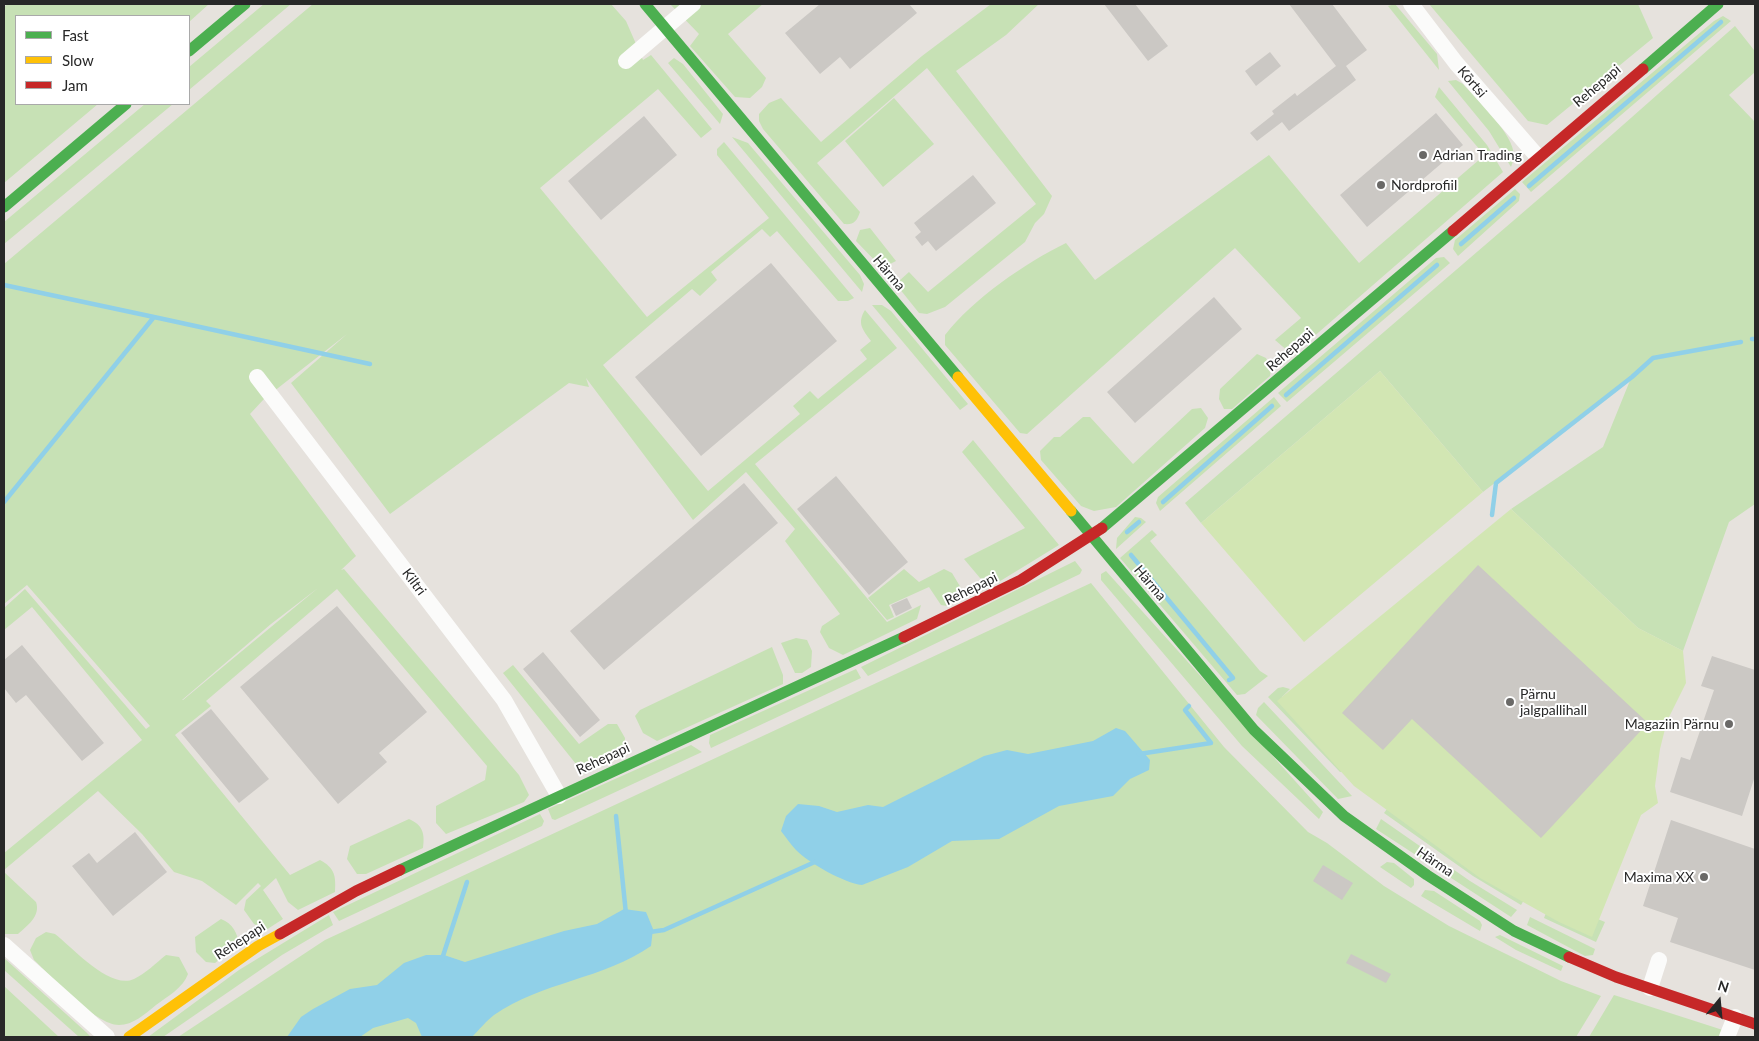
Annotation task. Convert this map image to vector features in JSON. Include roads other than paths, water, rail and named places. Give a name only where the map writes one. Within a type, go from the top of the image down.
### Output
[{"type":"street","points":[[190,50],[245,4]]},
{"type":"street","name":"Härma","points":[[644,4],[1254,730],[1300,776],[1344,816],[1427,875],[1514,931],[1551,950],[1650,988],[1755,1024]]},
{"type":"street","points":[[626,61],[693,4]]},
{"type":"street","name":"Kõrtsi","points":[[1411,4],[1456,62],[1537,156]]},
{"type":"street","name":"Rehepapi","points":[[129,1037],[225,968],[310,915],[409,865],[978,602],[1052,564],[1092,538],[1537,156],[1718,4]]},
{"type":"street","points":[[4,207],[125,105]]},
{"type":"street","name":"Kiltri","points":[[257,377],[504,700],[559,796]]},
{"type":"street","points":[[4,945],[107,1037]]},
{"type":"street","points":[[1650,988],[1659,960]]},
{"type":"street","points":[[1727,1037],[1735,1017]]},
{"type":"water","points":[[1116,728],[1125,731],[1150,760],[1149,770],[1130,779],[1113,796],[1059,806],[999,839],[952,841],[908,867],[862,885],[846,881],[809,861],[796,850],[781,831],[786,816],[798,804],[819,806],[837,812],[868,805],[883,807],[984,756],[1007,750],[1028,754],[1093,741]]},
{"type":"water","points":[[624,909],[646,912],[653,929],[651,946],[613,966],[552,987],[512,1004],[491,1017],[472,1037],[422,1037],[416,1023],[408,1018],[373,1028],[360,1037],[287,1037],[301,1017],[313,1009],[350,989],[377,985],[404,963],[426,955],[444,955],[465,962],[564,931],[597,924]]},
{"type":"waterway","points":[[1529,186],[1721,22]]},
{"type":"waterway","points":[[1461,244],[1514,198]]},
{"type":"waterway","points":[[1286,395],[1437,265]]},
{"type":"waterway","points":[[4,285],[154,317]]},
{"type":"waterway","points":[[4,502],[154,317],[370,364]]},
{"type":"waterway","points":[[1492,515],[1496,483],[1632,377],[1653,358],[1741,342]]},
{"type":"waterway","points":[[1163,502],[1272,406]]},
{"type":"waterway","points":[[1127,532],[1139,522]]},
{"type":"waterway","points":[[1131,555],[1233,678],[1229,680]]},
{"type":"waterway","points":[[1139,754],[1211,743],[1185,710],[1189,706]]},
{"type":"waterway","points":[[616,816],[626,914]]},
{"type":"waterway","points":[[650,932],[664,930],[817,861]]},
{"type":"waterway","points":[[442,959],[467,882]]},
{"type":"place","name":"Adrian Trading","points":[[1423,155]]},
{"type":"place","name":"Nordprofiil","points":[[1381,185]]},
{"type":"place","name":"Pärnu jalgpallihall","points":[[1510,702]]},
{"type":"place","name":"Magaziin Pärnu","points":[[1729,724]]},
{"type":"place","name":"Maxima XX","points":[[1704,877]]}]
